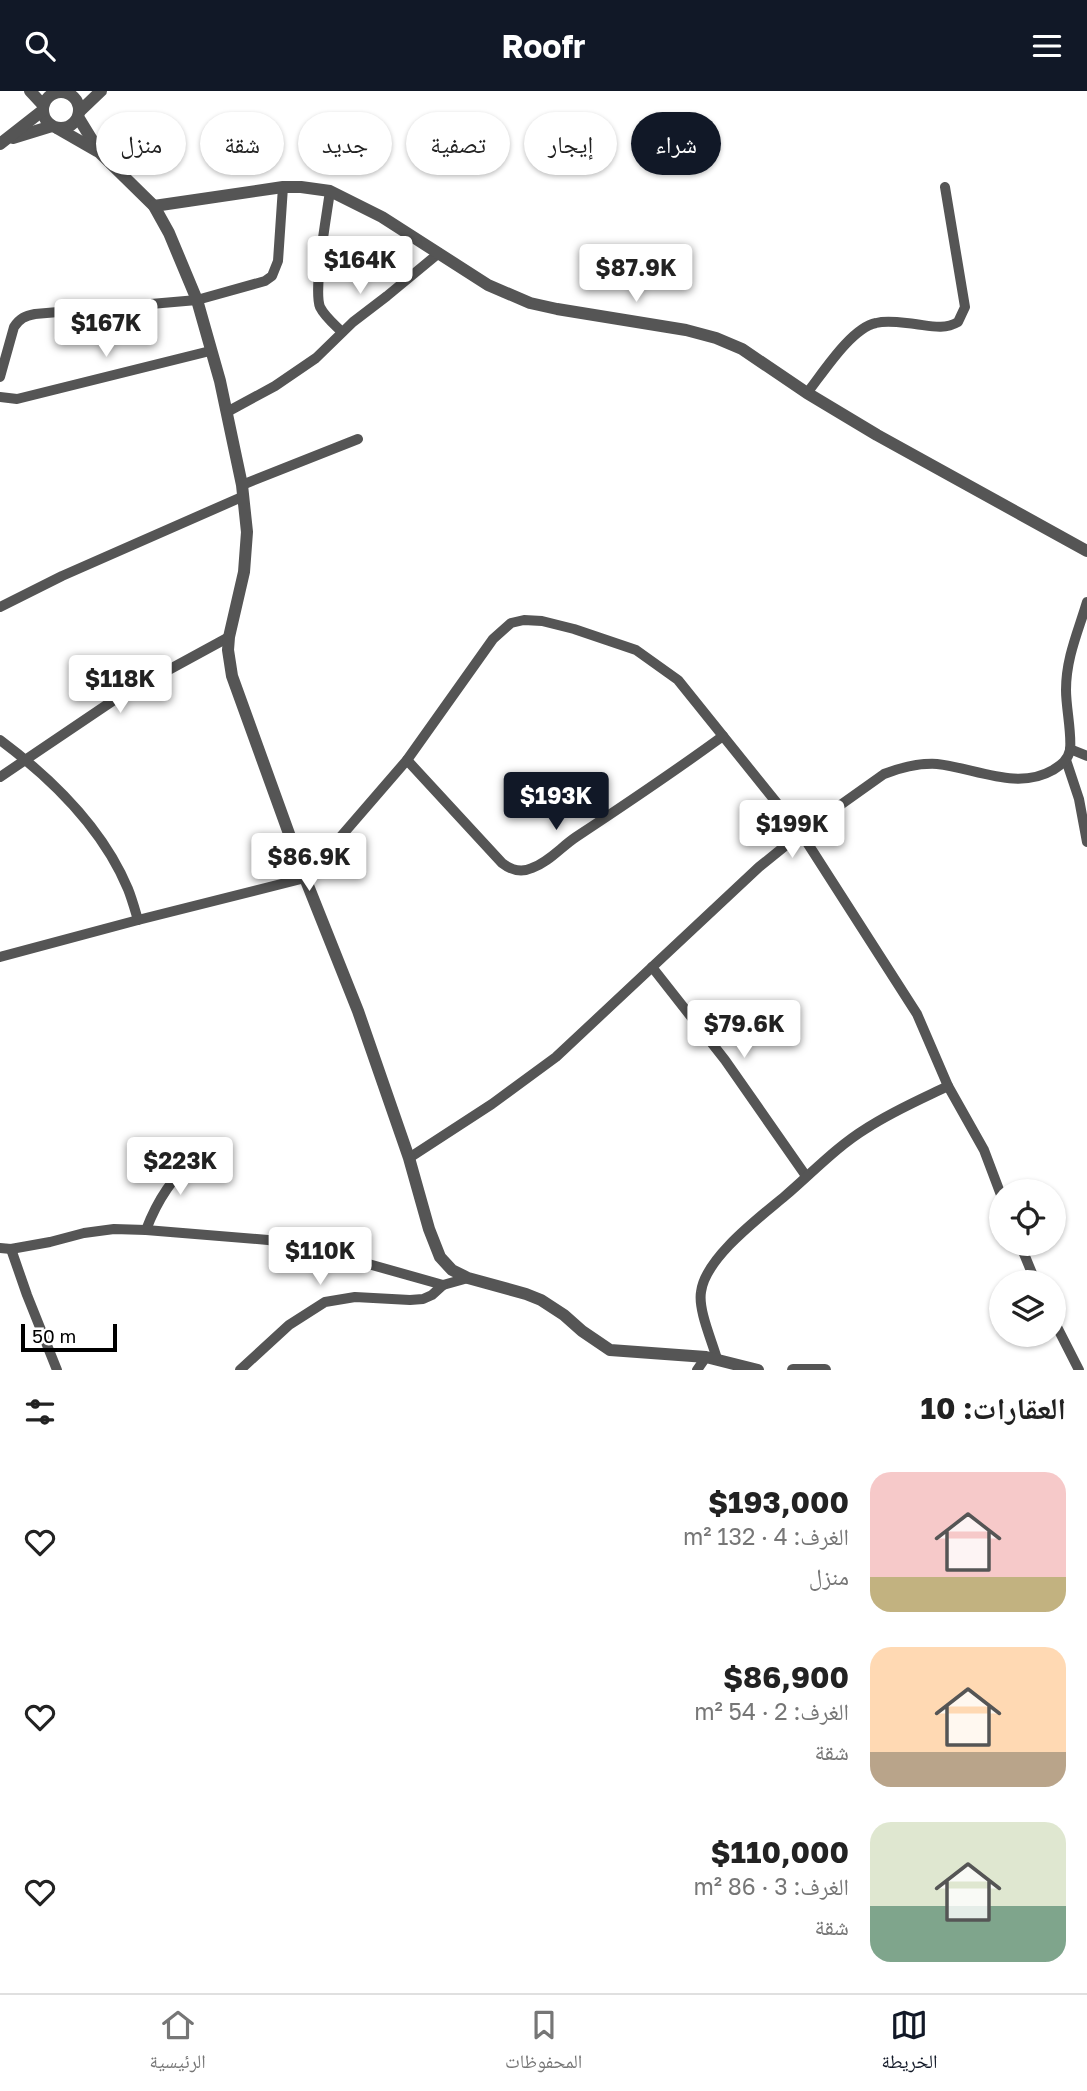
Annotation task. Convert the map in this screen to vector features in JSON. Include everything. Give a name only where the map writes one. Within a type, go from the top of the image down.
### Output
[{"type":"street","points":[[30,91],[42,108],[47,122],[96,151]]},
{"type":"street","points":[[3,142],[42,108],[50,95],[62,91],[76,100],[78,114],[96,146]]},
{"type":"street","points":[[3,142],[55,127],[69,126],[101,91]]},
{"type":"street","points":[[122,175],[154,206],[180,256],[197,300],[227,412],[243,491],[247,532],[245,563],[229,637],[232,676],[305,878],[358,1011],[410,1158],[435,1248],[452,1270],[468,1278],[541,1300],[610,1350],[712,1358],[758,1370]]},
{"type":"street","points":[[154,206],[282,187],[330,191],[382,217],[508,295],[557,309],[687,330],[742,349],[807,393],[939,470],[1087,551]]},
{"type":"street","points":[[0,377],[14,327],[24,317],[197,300],[272,277],[278,261],[282,187]]},
{"type":"street","points":[[807,393],[853,337],[864,328],[876,323],[898,322],[943,328],[958,322],[965,307],[945,187]]},
{"type":"street","points":[[330,191],[318,300],[325,314],[342,333]]},
{"type":"street","points":[[227,412],[275,386],[316,358],[352,321],[439,253]]},
{"type":"street","points":[[0,397],[17,399],[209,351]]},
{"type":"street","points":[[0,607],[358,439]]},
{"type":"street","points":[[1087,602],[1073,639],[1066,690],[1068,755],[1087,842]]},
{"type":"street","points":[[0,957],[305,878],[407,760],[493,639],[511,623],[524,619],[542,621],[636,650],[678,680],[801,833],[917,1014],[948,1086],[984,1150],[995,1179]]},
{"type":"street","points":[[0,777],[24,758],[117,698],[229,637]]},
{"type":"street","points":[[407,760],[502,863],[519,871],[530,870],[541,864],[723,736]]},
{"type":"street","points":[[0,740],[24,758],[74,807],[105,847],[129,890],[138,920]]},
{"type":"street","points":[[410,1158],[492,1104],[556,1057],[751,874],[801,833],[884,774],[918,764],[938,764],[998,778],[1014,778],[1049,772],[1068,755],[1087,756]]},
{"type":"street","points":[[652,967],[725,1060],[806,1176]]},
{"type":"street","points":[[712,1358],[700,1293],[709,1271],[735,1238],[806,1176],[868,1127],[948,1086]]},
{"type":"street","points":[[146,1230],[163,1194],[197,1154]]},
{"type":"street","points":[[57,1370],[6,1248],[114,1229],[268,1240],[301,1245],[443,1285]]},
{"type":"street","points":[[240,1370],[289,1325],[325,1302],[355,1297],[423,1299],[432,1296],[443,1285],[468,1278]]},
{"type":"street","points":[[1066,1345],[1079,1370]]},
{"type":"street","points":[[697,1370],[712,1358]]},
{"type":"street","points":[[793,1370],[825,1370]]}]
